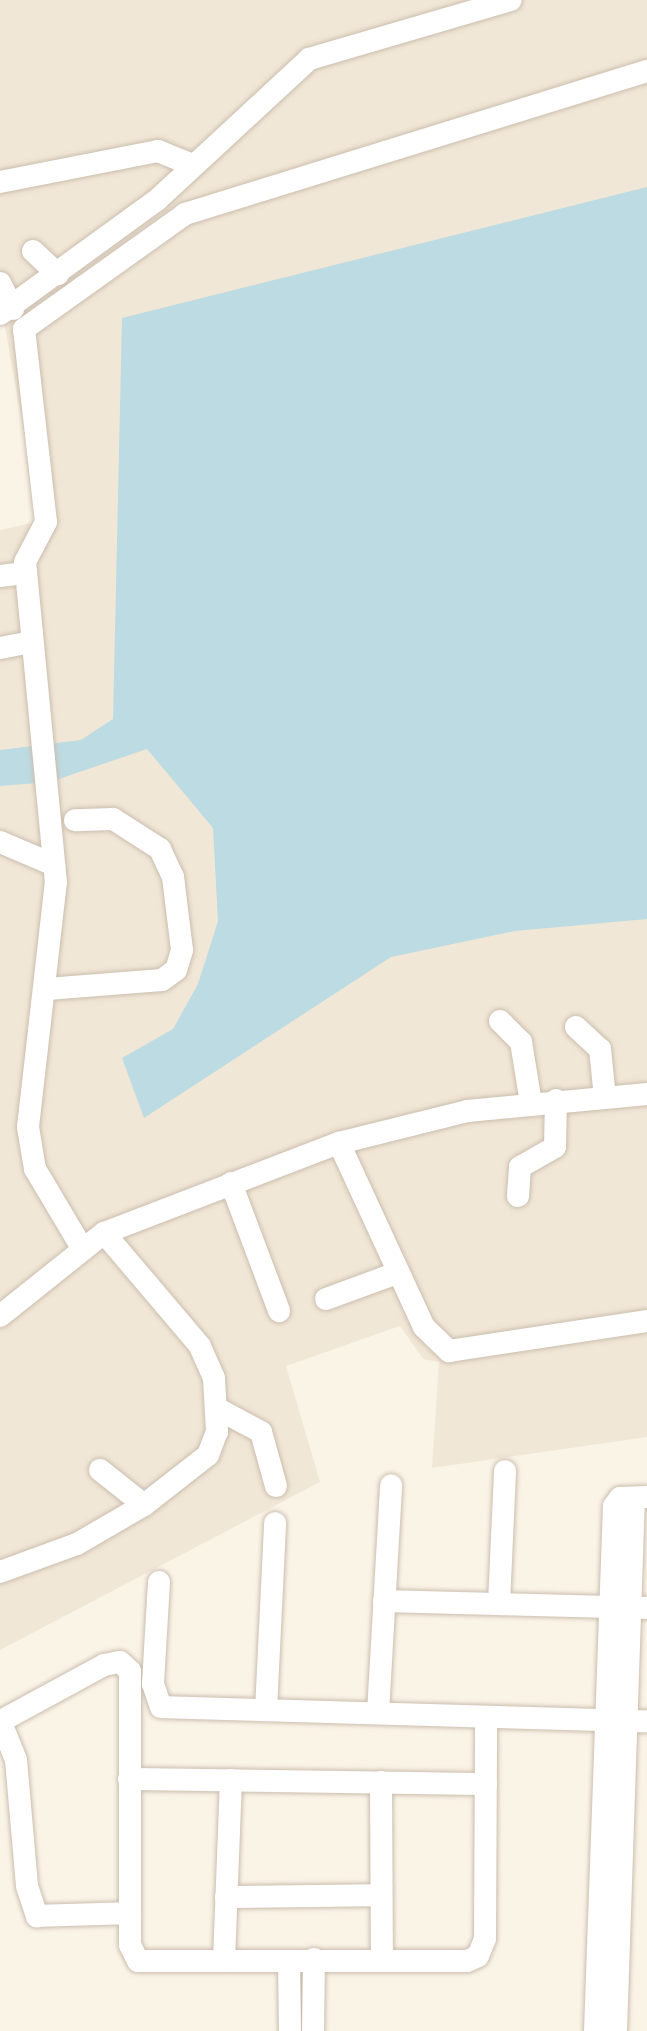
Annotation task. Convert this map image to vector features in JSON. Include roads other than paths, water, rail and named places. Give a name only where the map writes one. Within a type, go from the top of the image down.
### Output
[{"type":"street","points":[[0,283],[6,311],[58,274],[193,165],[309,59],[511,0]]},
{"type":"street","points":[[82,1248],[35,1169],[28,1127],[47,989],[54,865],[26,573],[28,550],[46,522],[28,322],[185,214],[646,78]]},
{"type":"street","points":[[0,182],[158,151],[193,165]]},
{"type":"street","points":[[33,251],[58,274]]},
{"type":"street","points":[[0,576],[26,573]]},
{"type":"street","points":[[0,648],[32,642]]},
{"type":"street","points":[[47,989],[162,980],[176,970],[182,950],[173,877],[160,849],[113,819],[75,820]]},
{"type":"street","points":[[0,842],[54,865]]},
{"type":"street","points":[[500,1021],[521,1042],[531,1103]]},
{"type":"street","points":[[576,1027],[600,1049],[605,1098]]},
{"type":"street","points":[[0,1316],[104,1233],[339,1143],[531,1103],[647,1094]]},
{"type":"street","points":[[518,1196],[520,1167],[555,1147],[556,1100]]},
{"type":"street","points":[[339,1143],[424,1327],[449,1351],[647,1321]]},
{"type":"street","points":[[231,1183],[279,1311]]},
{"type":"street","points":[[0,1572],[77,1544],[144,1505],[208,1455],[218,1409],[200,1346],[104,1233]]},
{"type":"street","points":[[326,1299],[397,1273]]},
{"type":"street","points":[[218,1409],[261,1432],[276,1486]]},
{"type":"street","points":[[100,1470],[144,1505]]},
{"type":"street","points":[[499,1604],[505,1471]]},
{"type":"street","points":[[378,1713],[391,1485]]},
{"type":"street","points":[[616,2031],[634,1498]]},
{"type":"street","points":[[266,1710],[275,1523]]},
{"type":"street","points":[[159,1582],[155,1701],[161,1707],[626,1721]]},
{"type":"street","points":[[384,1601],[629,1607]]},
{"type":"street","points":[[130,1913],[37,1916],[27,1886],[16,1760],[0,1720],[120,1662],[130,1671],[130,1913],[138,1961],[467,1961],[484,1948],[486,1717]]},
{"type":"street","points":[[595,2031],[626,1721]]},
{"type":"street","points":[[129,1779],[486,1784]]},
{"type":"street","points":[[224,1961],[231,1780]]},
{"type":"street","points":[[381,1782],[382,1960]]},
{"type":"street","points":[[226,1897],[381,1895]]},
{"type":"street","points":[[313,2031],[314,1959]]},
{"type":"street","points":[[289,1961],[290,2031]]},
{"type":"water","points":[[647,187],[647,919],[515,931],[391,957],[144,1118],[122,1058],[173,1029],[198,984],[218,921],[213,828],[147,749],[50,782],[0,786],[0,750],[81,740],[113,719],[122,318]]}]
